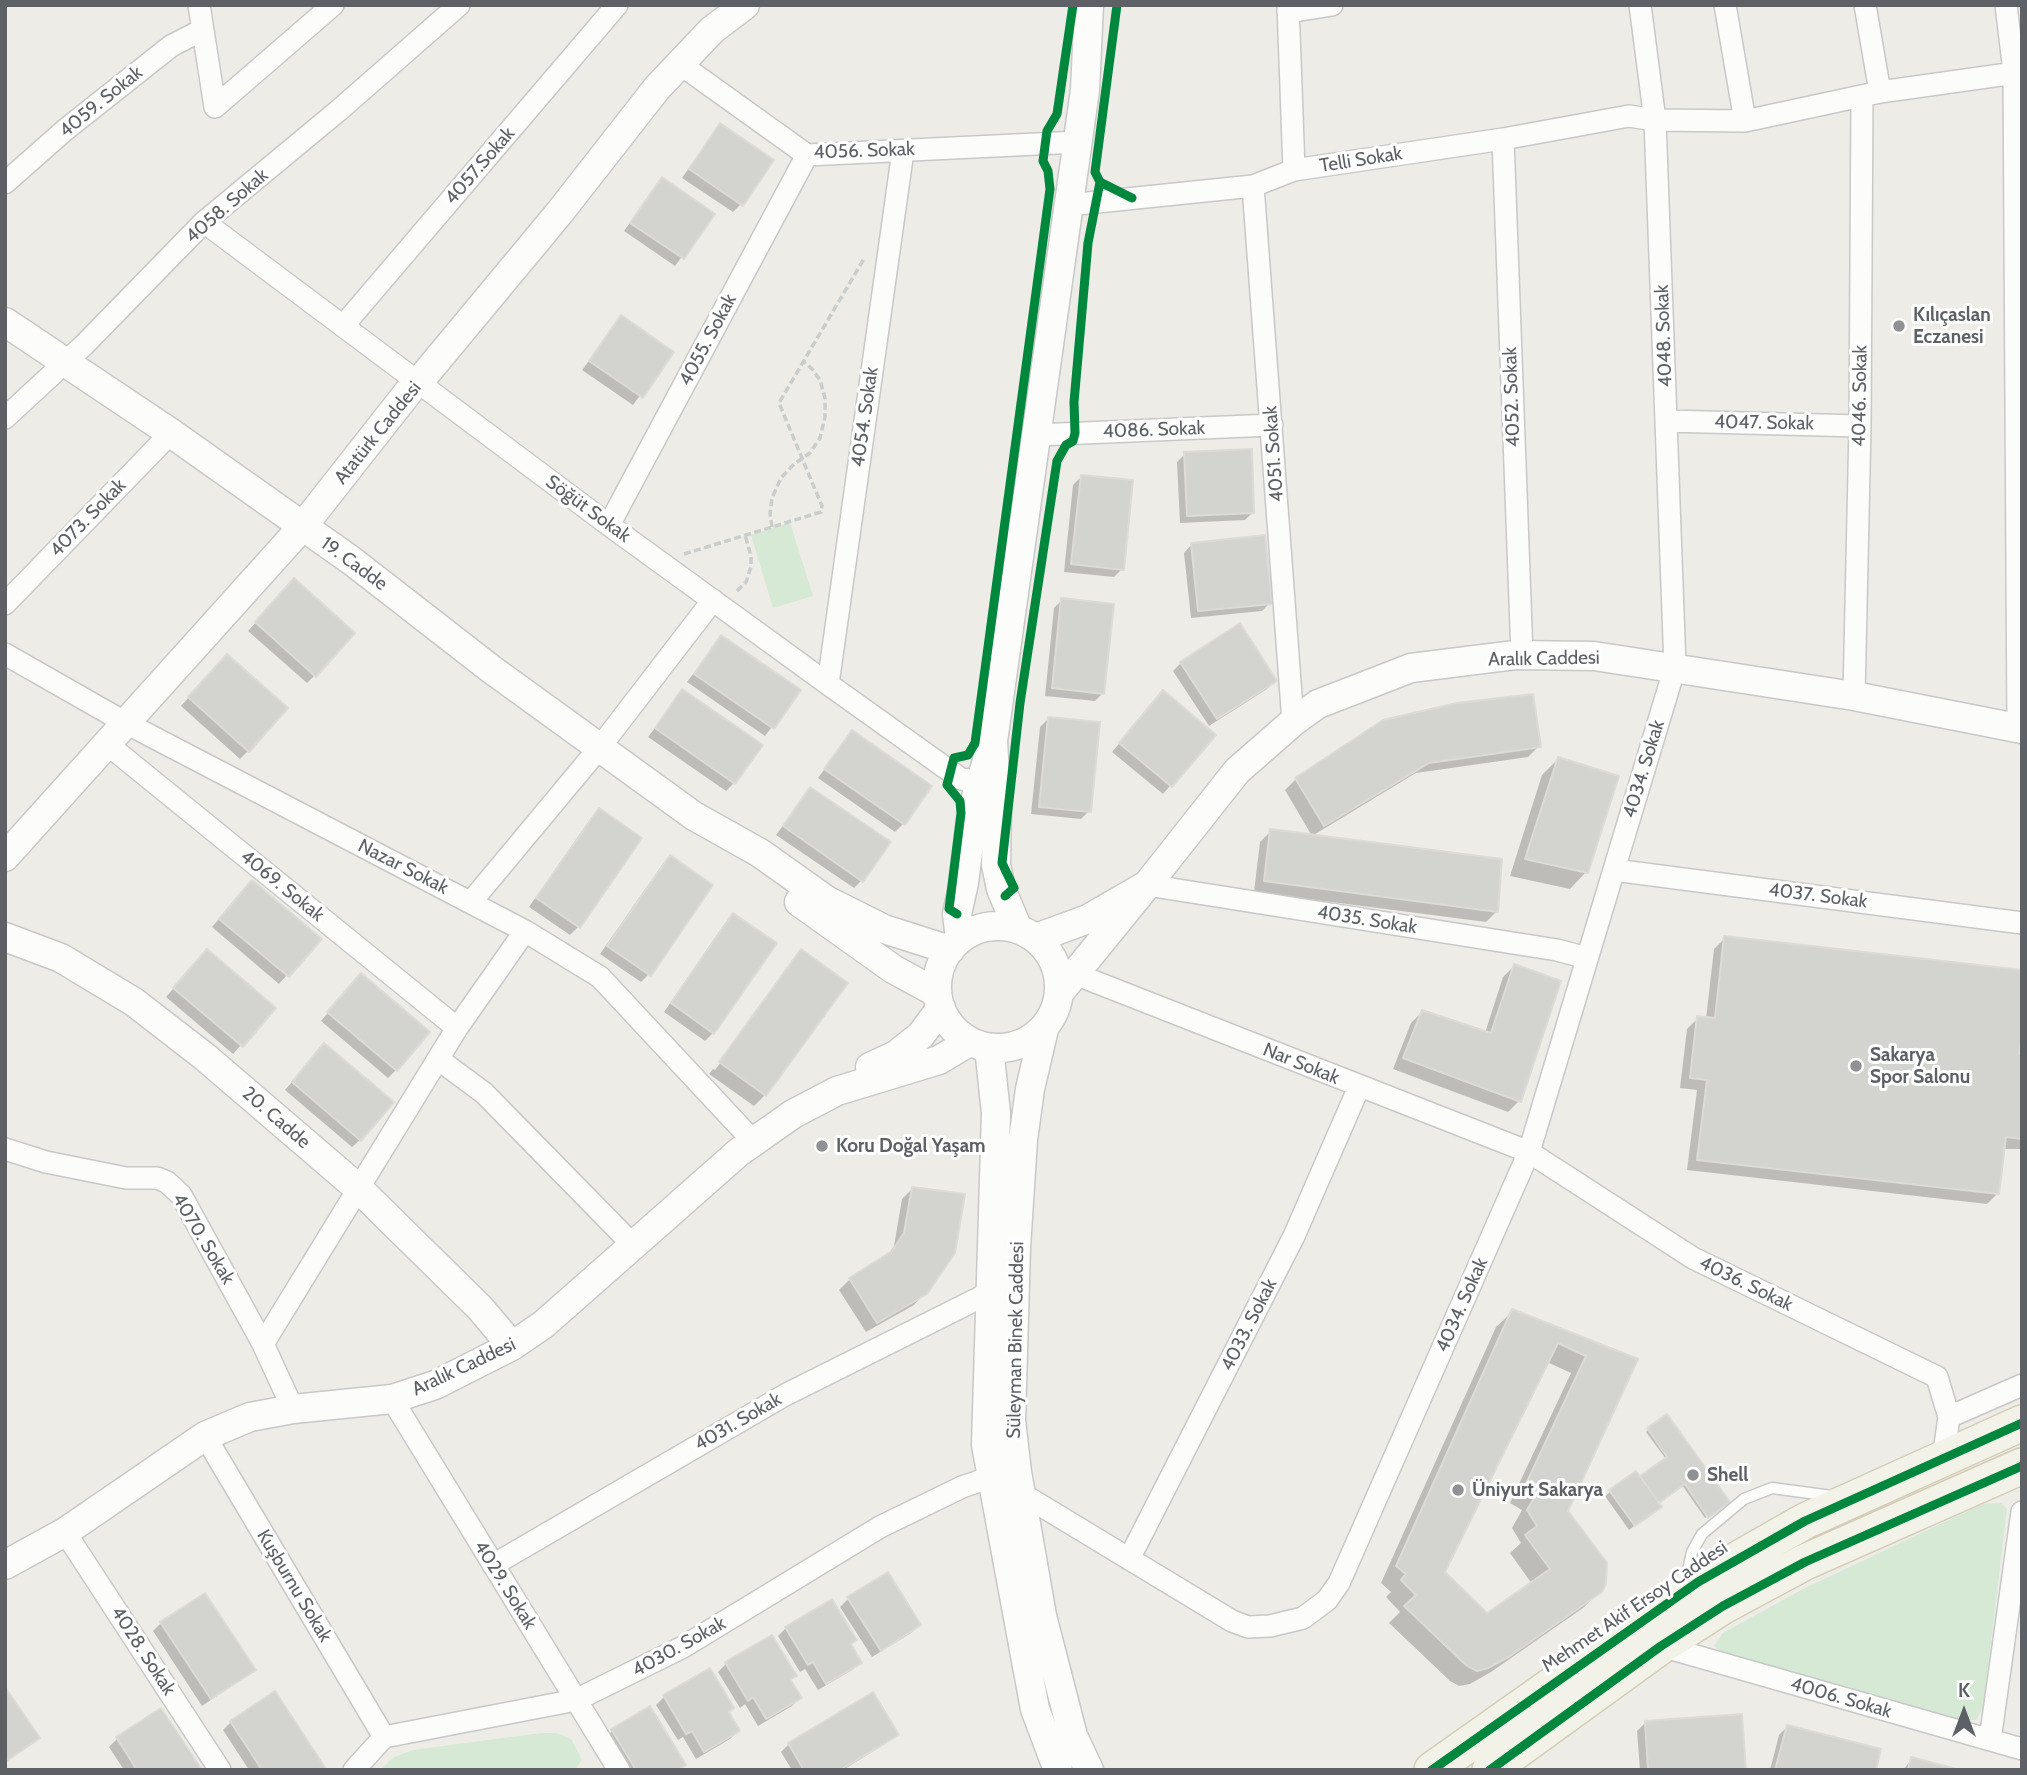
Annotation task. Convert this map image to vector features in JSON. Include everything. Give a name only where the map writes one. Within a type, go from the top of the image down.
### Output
[{"type":"main road","name":"Mehmet Akif Ersoy Caddesi","points":[[1432,1770],[1699,1582],[1805,1521],[2022,1423]]},
{"type":"main road","points":[[1490,1770],[1661,1646],[1723,1606],[1805,1562],[2022,1466]]},
{"type":"street","points":[[199,5],[215,107],[333,5]]},
{"type":"street","name":"4058. Sokak","points":[[5,418],[65,363],[204,222],[338,111],[459,5]]},
{"type":"street","name":"4057.Sokak","points":[[343,326],[617,5]]},
{"type":"street","name":"Atatürk Caddesi","points":[[5,857],[303,526],[412,386],[418,383],[560,212],[657,88],[712,30],[745,5]]},
{"type":"street","points":[[955,945],[957,914],[979,781],[993,741],[1037,435],[1078,142],[1090,5]]},
{"type":"street","points":[[1084,90],[1106,5]]},
{"type":"street","points":[[1294,170],[1288,9],[1332,5]]},
{"type":"street","name":"4048. Sokak","points":[[1640,5],[1655,120],[1675,667]]},
{"type":"street","points":[[1725,5],[1745,121]]},
{"type":"street","name":"4046. Sokak","points":[[1854,696],[1871,94],[1865,5]]},
{"type":"street","points":[[2006,5],[2018,72],[2020,729]]},
{"type":"street","name":"4059. Sokak","points":[[5,183],[65,130],[171,46],[202,30]]},
{"type":"street","name":"4056. Sokak","points":[[680,64],[807,155],[1078,142]]},
{"type":"street","name":"Telli Sokak","points":[[1068,205],[1253,186],[1294,170],[1503,139],[1629,116],[1655,120],[1745,121],[1871,94],[2018,72]]},
{"type":"street","name":"4052. Sokak","points":[[1503,139],[1522,655]]},
{"type":"street","name":"4054. Sokak","points":[[828,684],[903,150]]},
{"type":"street","name":"4055. Sokak","points":[[610,525],[807,155]]},
{"type":"street","name":"4051. Sokak","points":[[1253,186],[1293,722]]},
{"type":"street","name":"Söğüt Sokak","points":[[204,222],[610,525],[723,597],[828,684],[961,779],[979,781]]},
{"type":"street","name":"19. Cadde","points":[[5,322],[171,433],[303,526],[694,816]]},
{"type":"street","name":"4047. Sokak","points":[[1667,421],[1860,426]]},
{"type":"street","name":"4086. Sokak","points":[[1037,435],[1272,425]]},
{"type":"street","name":"4073. Sokak","points":[[5,604],[171,433]]},
{"type":"street","points":[[471,902],[723,597]]},
{"type":"street","name":"Nazar Sokak","points":[[5,654],[117,734],[471,902],[525,930],[600,977],[754,1142]]},
{"type":"street","name":"Aralık Caddesi","points":[[1067,983],[1237,771],[1318,704],[1411,668],[1522,655],[1594,656],[1854,696],[2020,729]]},
{"type":"street","name":"4034. Sokak","points":[[1022,1494],[1232,1621],[1248,1627],[1270,1626],[1303,1618],[1327,1600],[1339,1583],[1529,1152],[1675,667]]},
{"type":"street","name":"4069. Sokak","points":[[117,734],[457,1028]]},
{"type":"street","points":[[993,741],[997,807],[996,865],[1000,889],[1027,934],[1050,953],[1058,972],[1067,983],[1055,1012],[1044,1029],[1028,1041],[1009,1048],[979,1045],[953,1030],[939,1001],[938,973],[955,945],[978,929],[998,926],[1027,934],[1088,919],[1147,885]]},
{"type":"street","points":[[694,816],[760,853],[826,900],[884,929],[955,945]]},
{"type":"street","points":[[694,816],[739,859],[939,1001]]},
{"type":"street","name":"4037. Sokak","points":[[1614,870],[2022,923]]},
{"type":"street","name":"4035. Sokak","points":[[1147,885],[1558,950],[1587,958]]},
{"type":"street","points":[[263,1344],[457,1028],[525,930]]},
{"type":"street","name":"20. Cadde","points":[[5,937],[61,958],[134,1002],[205,1057],[359,1189],[480,1308],[512,1346]]},
{"type":"street","name":"Nar Sokak","points":[[1067,983],[1359,1087],[1529,1152]]},
{"type":"street","name":"Aralık Caddesi","points":[[837,1091],[858,1072],[896,1055],[921,1035],[939,1001]]},
{"type":"street","name":"Süleyman Binek Caddesi","points":[[1044,1029],[1030,1089],[1023,1140],[1016,1248],[1011,1421],[1042,1616],[1073,1736],[1089,1770]]},
{"type":"street","name":"Aralık Caddesi","points":[[5,1565],[65,1532],[205,1436],[250,1417],[293,1409],[392,1399],[435,1385],[512,1346],[544,1324],[739,1152],[793,1114],[837,1091],[979,1045]]},
{"type":"street","name":"Süleyman Binek Caddesi","points":[[979,1045],[996,1113],[986,1445],[1035,1709],[1058,1770]]},
{"type":"street","points":[[438,1059],[484,1093],[634,1246]]},
{"type":"street","name":"4033. Sokak","points":[[1129,1559],[1294,1236],[1359,1087]]},
{"type":"street","name":"4070. Sokak","points":[[5,1149],[46,1161],[126,1178],[157,1178],[167,1182],[181,1195],[263,1344],[293,1409]]},
{"type":"street","name":"4036. Sokak","points":[[1529,1152],[1693,1258],[1937,1377],[1949,1417]]},
{"type":"street","name":"4031. Sokak","points":[[493,1565],[785,1395],[989,1293]]},
{"type":"street","points":[[1942,1460],[1949,1417],[2022,1385]]},
{"type":"street","name":"4029. Sokak","points":[[392,1399],[576,1700],[611,1767]]},
{"type":"street","name":"Kuşburnu Sokak","points":[[205,1436],[384,1737]]},
{"type":"street","name":"4030. Sokak","points":[[384,1737],[576,1700],[683,1647],[880,1527],[962,1487],[991,1477]]},
{"type":"street","points":[[1990,1740],[2022,1512]]},
{"type":"street","name":"4028. Sokak","points":[[65,1532],[220,1770]]},
{"type":"street","name":"4006. Sokak","points":[[1661,1646],[2022,1749]]},
{"type":"street","points":[[354,1770],[384,1737]]},
{"type":"lane","points":[[1683,1593],[1692,1552],[1702,1534],[1744,1499],[1772,1488],[1856,1499]]},
{"type":"path","points":[[679,555],[821,512],[822,506],[779,403],[872,249]]},
{"type":"path","points":[[772,527],[772,498],[781,478],[810,453],[820,438],[825,417],[825,398],[820,380],[803,362]]},
{"type":"path","points":[[723,597],[746,582],[751,556],[746,535]]},
{"type":"green space","points":[[790,523],[813,596],[773,608],[751,535]]},
{"type":"green space","points":[[2001,1503],[2007,1509],[1983,1708],[1976,1720],[1939,1715],[1731,1659],[1714,1646],[1723,1633],[1805,1588],[1983,1504]]},
{"type":"green space","points":[[557,1733],[571,1739],[582,1760],[575,1770],[380,1770],[394,1757],[413,1750]]},
{"type":"building","points":[[720,123],[774,160],[743,206],[689,169]]},
{"type":"building","points":[[662,177],[715,214],[684,259],[630,223]]},
{"type":"building","points":[[621,315],[674,352],[643,398],[589,361]]},
{"type":"building","points":[[1252,449],[1254,513],[1187,516],[1184,452]]},
{"type":"building","points":[[1081,475],[1133,480],[1124,570],[1071,564]]},
{"type":"building","points":[[1265,535],[1272,604],[1198,611],[1191,543]]},
{"type":"building","points":[[294,578],[355,633],[316,677],[255,622]]},
{"type":"building","points":[[1061,598],[1114,604],[1104,694],[1052,688]]},
{"type":"building","points":[[1240,623],[1277,681],[1217,719],[1180,662]]},
{"type":"building","points":[[721,635],[801,690],[774,729],[694,674]]},
{"type":"building","points":[[227,654],[288,708],[249,752],[188,697]]},
{"type":"building","points":[[682,689],[763,745],[735,784],[655,728]]},
{"type":"building","points":[[1163,690],[1216,735],[1172,787],[1119,743]]},
{"type":"building","points":[[1533,694],[1541,747],[1429,763],[1324,826],[1295,778],[1383,720],[1457,703]]},
{"type":"building","points":[[1048,717],[1100,722],[1091,812],[1039,807]]},
{"type":"building","points":[[852,730],[932,786],[905,825],[824,769]]},
{"type":"building","points":[[1558,757],[1619,776],[1588,873],[1525,859]]},
{"type":"building","points":[[810,787],[891,842],[863,882],[783,826]]},
{"type":"building","points":[[599,808],[642,838],[580,928],[536,898]]},
{"type":"building","points":[[1270,829],[1502,859],[1498,912],[1264,881]]},
{"type":"building","points":[[670,855],[713,885],[651,976],[607,946]]},
{"type":"building","points":[[252,880],[322,939],[289,977],[219,919]]},
{"type":"building","points":[[733,913],[777,943],[714,1034],[671,1003]]},
{"type":"building","name":"Sakarya Spor Salonu","points":[[1724,936],[2022,970],[2022,1033],[2019,1054],[2022,1054],[2022,1139],[2006,1137],[1999,1194],[1697,1160],[1707,1080],[1690,1078],[1697,1016],[1715,1018]]},
{"type":"building","points":[[207,949],[276,1008],[243,1047],[173,988]]},
{"type":"building","points":[[801,949],[848,983],[766,1096],[719,1062]]},
{"type":"building","points":[[1514,964],[1561,981],[1521,1102],[1403,1058],[1422,1010],[1491,1033]]},
{"type":"building","points":[[361,973],[430,1032],[397,1071],[327,1012]]},
{"type":"building","points":[[324,1043],[394,1102],[361,1141],[292,1082]]},
{"type":"building","points":[[912,1187],[965,1194],[955,1253],[927,1294],[877,1323],[849,1278],[892,1251],[904,1233]]},
{"type":"building","name":"Üniyurt Sakarya","points":[[1512,1309],[1638,1359],[1568,1511],[1607,1563],[1606,1583],[1602,1592],[1510,1656],[1477,1671],[1466,1665],[1404,1606],[1416,1595],[1401,1580],[1406,1574],[1396,1566]],"holes":[[[1558,1343],[1586,1356],[1525,1486],[1537,1493],[1527,1510],[1537,1526],[1525,1535],[1550,1569],[1487,1613],[1445,1572]]]},
{"type":"building","points":[[1667,1414],[1730,1502],[1708,1518],[1685,1484],[1659,1503],[1640,1476],[1667,1457],[1647,1428]]},
{"type":"building","points":[[1636,1471],[1662,1507],[1635,1526],[1609,1490]]},
{"type":"building","points":[[888,1572],[921,1625],[881,1651],[847,1597]]},
{"type":"building","points":[[205,1593],[256,1670],[211,1699],[160,1622]]},
{"type":"building","points":[[832,1599],[857,1640],[851,1644],[862,1663],[826,1684],[813,1662],[808,1665],[785,1627]]},
{"type":"building","points":[[772,1635],[797,1676],[790,1679],[802,1698],[766,1719],[753,1697],[748,1701],[725,1662]]},
{"type":"building","points":[[710,1668],[734,1708],[729,1712],[740,1731],[704,1752],[692,1731],[686,1734],[663,1695]]},
{"type":"building","points":[[5,1687],[40,1738],[5,1762]]},
{"type":"building","points":[[275,1691],[326,1769],[262,1770],[230,1721]]},
{"type":"building","points":[[873,1692],[899,1735],[840,1770],[804,1770],[788,1743]]},
{"type":"building","points":[[650,1706],[686,1765],[678,1770],[636,1770],[611,1729]]},
{"type":"building","points":[[161,1708],[202,1770],[137,1770],[116,1737]]},
{"type":"building","points":[[1742,1714],[1746,1770],[1648,1770],[1645,1721]]},
{"type":"building","points":[[1787,1725],[1881,1749],[1876,1770],[1775,1770]]},
{"type":"building","points":[[1911,1757],[1960,1770],[1908,1770]]},
{"type":"cycle path","points":[[957,914],[949,909],[961,813],[960,801],[947,785],[954,758],[968,755],[975,743],[1050,189],[1048,171],[1043,161],[1047,131],[1057,114],[1073,5]]},
{"type":"cycle path","points":[[1117,5],[1095,172],[1100,182],[1132,198]]},
{"type":"cycle path","points":[[1005,896],[1014,888],[1002,863],[1020,703],[1057,461],[1066,445],[1073,441],[1075,433],[1074,402],[1088,243],[1100,182]]},
{"type":"cycle path","points":[[1432,1770],[1698,1582],[1805,1521],[2022,1423]]},
{"type":"cycle path","points":[[1490,1770],[1661,1646],[1723,1606],[1805,1562],[2022,1466]]},
{"type":"place","name":"Kılıçaslan Eczanesi","points":[[1899,326]]},
{"type":"place","name":"Sakarya Spor Salonu","points":[[1856,1066]]},
{"type":"place","name":"Koru Doğal Yaşam","points":[[822,1146]]},
{"type":"place","name":"Shell","points":[[1693,1475]]},
{"type":"place","name":"Üniyurt Sakarya","points":[[1458,1490]]}]
